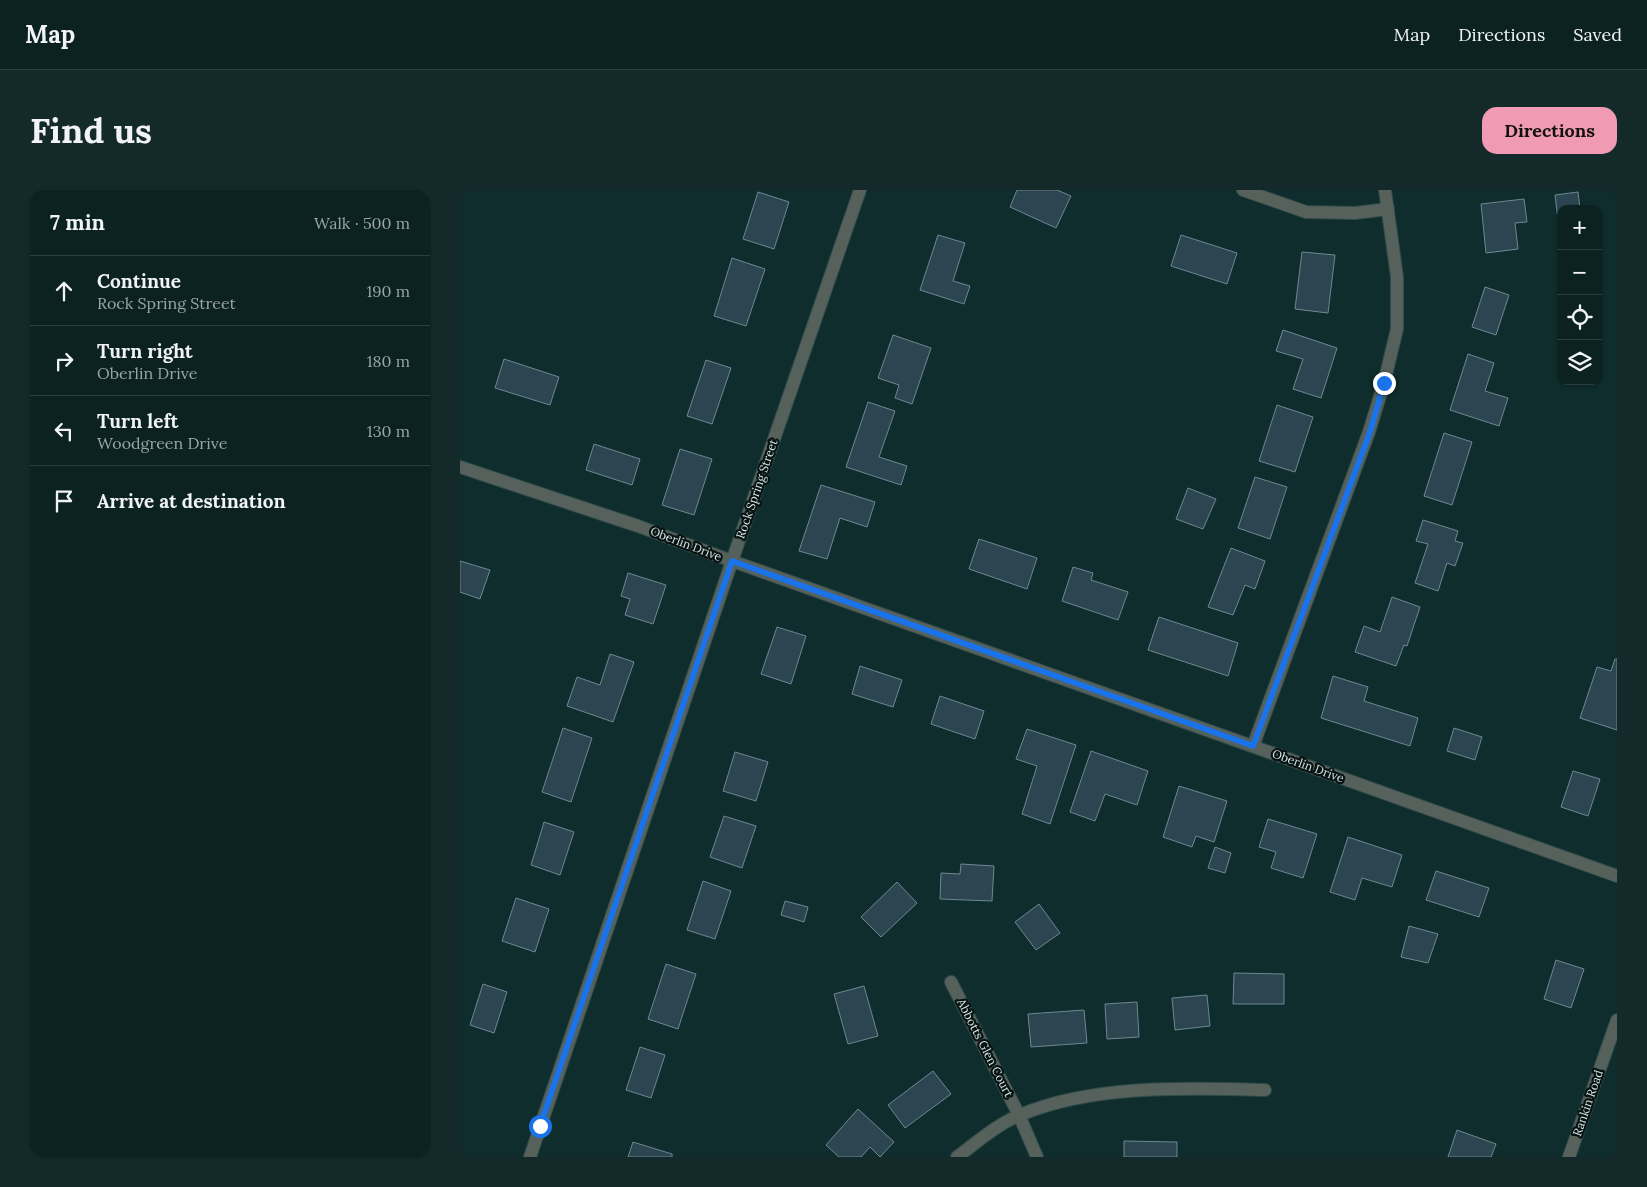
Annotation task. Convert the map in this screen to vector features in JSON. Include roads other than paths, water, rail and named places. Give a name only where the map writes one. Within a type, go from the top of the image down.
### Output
[{"type":"street","name":"Rock Spring Street","points":[[530,1157],[860,190]]},
{"type":"street","points":[[1243,190],[1306,212],[1355,213],[1388,209]]},
{"type":"street","points":[[1253,746],[1370,432],[1384,383],[1396,330],[1397,277],[1386,190]]},
{"type":"street","name":"Oberlin Drive","points":[[460,467],[638,526],[1617,876]]},
{"type":"street","name":"Abbotts Glen Court","points":[[951,982],[1019,1115],[1037,1157]]},
{"type":"street","name":"Rankin Road","points":[[1569,1157],[1617,1020]]},
{"type":"street","points":[[957,1157],[1019,1115],[1062,1101],[1112,1093],[1188,1088],[1265,1090]]}]
